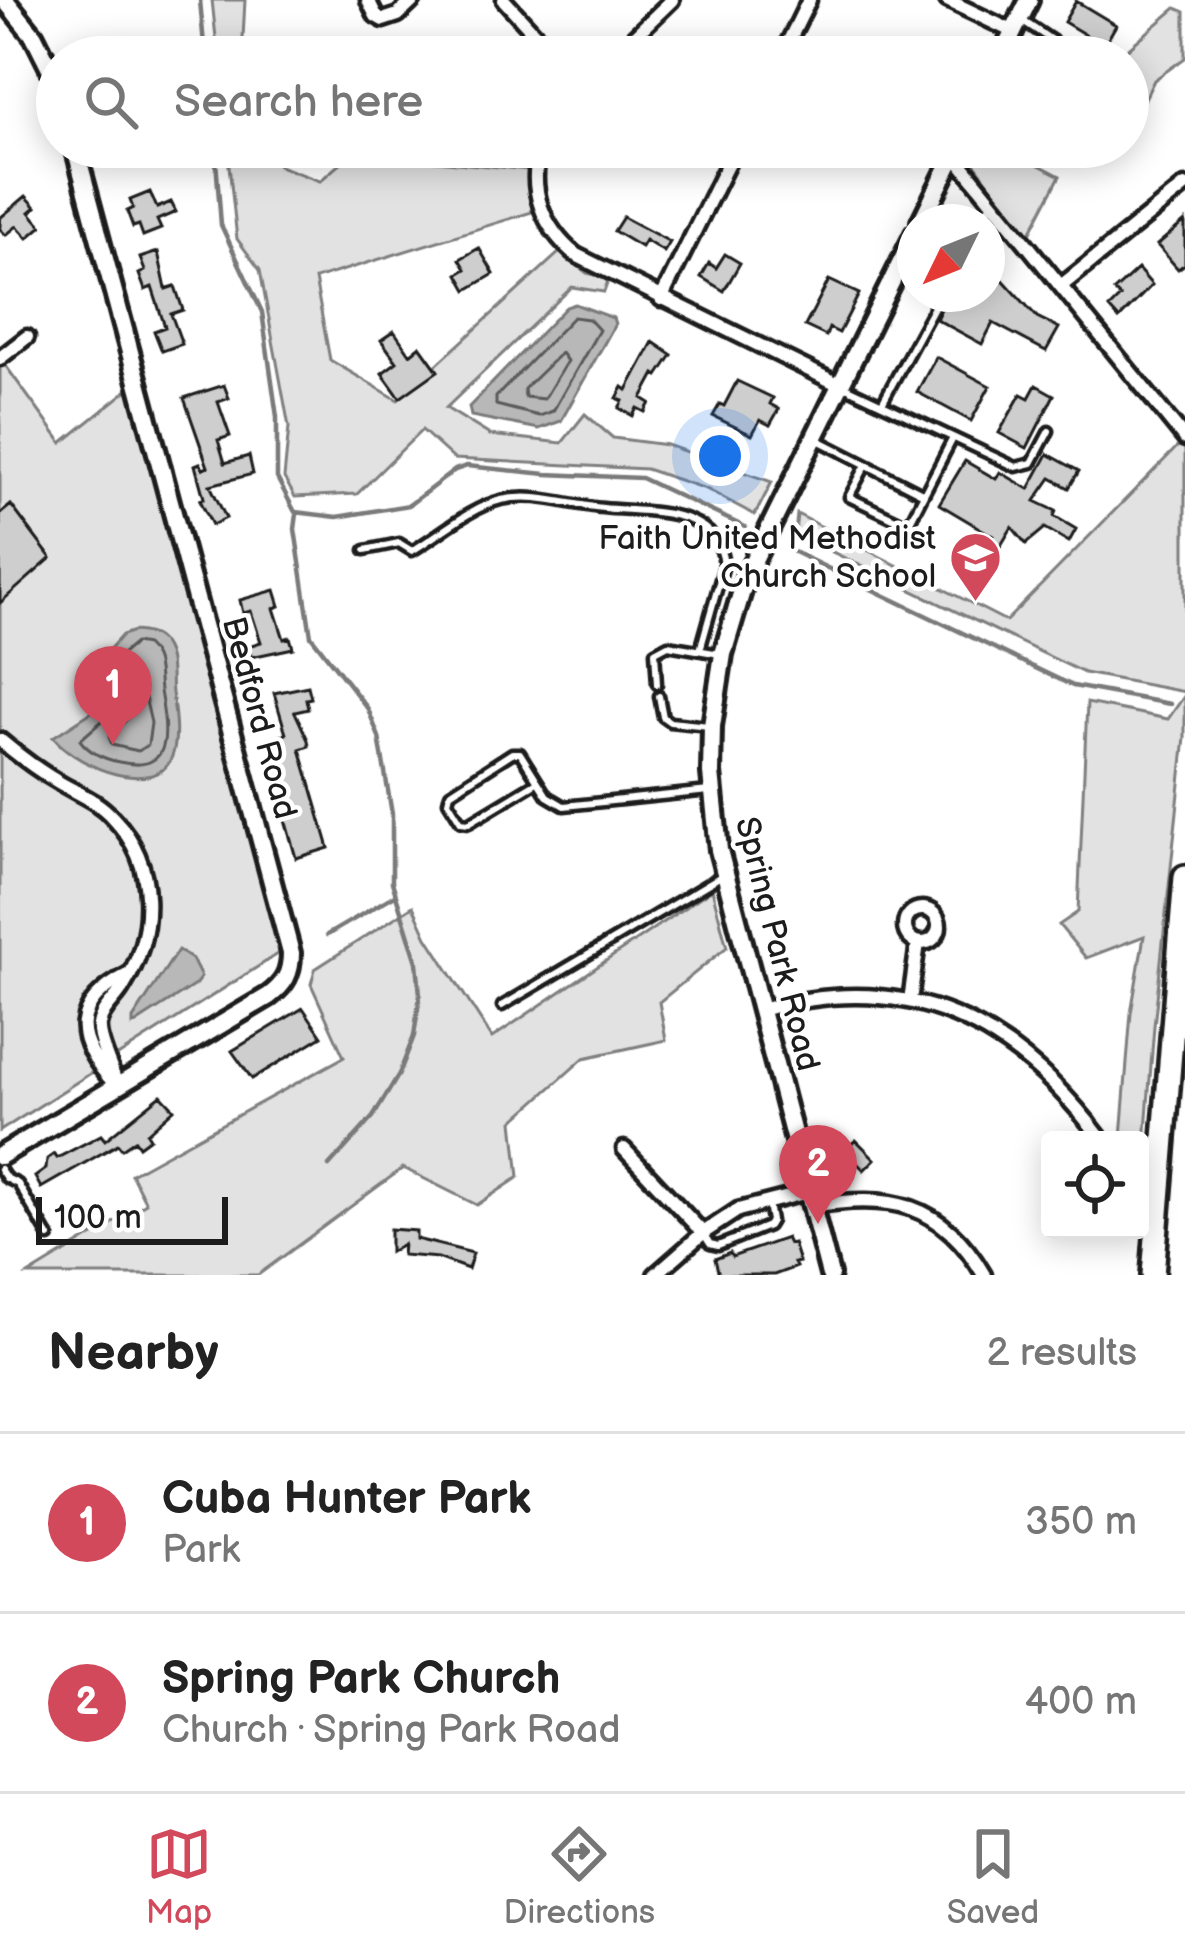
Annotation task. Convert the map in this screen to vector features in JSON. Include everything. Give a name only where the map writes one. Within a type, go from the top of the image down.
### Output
[{"type":"highway","points":[[1153,1275],[1185,877]]},
{"type":"street","points":[[5,0],[36,41]]},
{"type":"street","points":[[368,0],[383,20],[398,15],[414,0]]},
{"type":"street","points":[[504,0],[537,36]]},
{"type":"street","points":[[635,36],[672,0]]},
{"type":"street","points":[[791,36],[809,0]]},
{"type":"street","points":[[947,0],[1017,25]]},
{"type":"street","points":[[1012,36],[1029,0]]},
{"type":"street","name":"Bedford Road","points":[[0,1156],[281,988],[291,966],[81,168]]},
{"type":"street","points":[[538,168],[536,187],[544,218],[576,255],[840,385]]},
{"type":"street","points":[[661,299],[726,168]]},
{"type":"street","points":[[930,204],[948,168]]},
{"type":"street","points":[[968,168],[1185,439]]},
{"type":"street","points":[[1061,286],[1185,186]]},
{"type":"street","name":"Spring Park Road","points":[[830,1275],[724,874],[712,791],[712,726],[723,654],[747,574],[897,269]]},
{"type":"street","points":[[0,358],[27,337]]},
{"type":"street","points":[[0,740],[57,782],[97,802],[137,850],[147,883],[148,921],[129,974],[99,1021],[98,1031],[117,1086]]},
{"type":"street","points":[[910,1001],[919,943]]},
{"type":"street","points":[[761,1010],[862,995],[910,1001],[956,1015],[1016,1048],[1057,1084],[1095,1131]]},
{"type":"street","points":[[624,1149],[703,1233]]},
{"type":"street","points":[[655,1275],[738,1210],[768,1202],[865,1199],[914,1207],[958,1238],[984,1275]]},
{"type":"lane","points":[[1017,25],[1039,36]]},
{"type":"lane","points":[[882,403],[930,312]]},
{"type":"lane","points":[[840,385],[1016,467],[1032,463],[1049,431]]},
{"type":"lane","points":[[814,437],[924,494]]},
{"type":"lane","points":[[866,465],[849,497],[908,525],[952,438]]},
{"type":"lane","points":[[365,550],[399,543],[412,550],[505,499],[530,496],[671,513],[713,536],[723,554],[724,566],[700,650]]},
{"type":"lane","points":[[657,684],[655,652],[668,645],[723,654]]},
{"type":"lane","points":[[659,696],[663,717],[670,722],[712,726]]},
{"type":"lane","points":[[537,782],[469,823],[460,821],[448,801],[450,793],[512,753],[520,753],[537,782],[556,804],[564,806],[712,791]]},
{"type":"lane","points":[[502,1006],[724,874]]},
{"type":"lane","points":[[0,1169],[18,1184],[49,1237]]},
{"type":"lane","points":[[703,1233],[710,1244],[718,1246],[768,1226],[768,1202]]},
{"type":"shaded area","points":[[212,0],[245,0],[243,36],[216,36]]},
{"type":"shaded area","points":[[1176,8],[1185,12],[1185,58],[1154,80],[1149,90],[1149,36],[1143,36]]},
{"type":"shaded area","points":[[229,168],[284,168],[320,181],[335,168],[530,170],[532,212],[315,279],[330,360],[398,400],[560,252],[587,273],[609,278],[604,292],[572,287],[446,408],[490,435],[562,443],[585,414],[613,438],[667,445],[772,482],[755,515],[706,489],[646,469],[454,459],[422,430],[357,494],[295,497],[284,478],[289,427],[260,270],[237,239]]},
{"type":"shaded area","points":[[978,168],[1045,168],[1060,176],[1028,237]]},
{"type":"shaded area","points":[[0,358],[62,443],[130,388],[281,952],[0,1131]]},
{"type":"shaded area","points":[[1180,444],[1185,448],[1185,692],[1084,673],[795,534],[797,514],[1006,621]]},
{"type":"shaded area","points":[[1185,695],[1185,737],[1146,1131],[1121,1131],[1131,1013],[1144,936],[1086,958],[1059,925],[1078,912],[1087,703],[1168,719]]},
{"type":"shaded area","points":[[712,889],[727,947],[659,1002],[666,1040],[584,1058],[513,1121],[519,1177],[477,1205],[403,1168],[258,1275],[28,1275],[146,1203],[131,1174],[344,1057],[311,984],[315,969],[413,906],[427,937],[492,1038]]},
{"type":"water","points":[[575,304],[613,318],[615,324],[561,421],[539,429],[471,416],[469,407],[566,307]]},
{"type":"water","points":[[134,631],[154,636],[168,652],[176,728],[172,757],[165,768],[138,777],[90,765],[53,737],[104,704],[105,654],[122,635]]},
{"type":"water","points":[[178,950],[192,959],[201,977],[133,1025],[133,1019]]},
{"type":"building","points":[[1076,1],[1116,25],[1110,36],[1087,36],[1064,22]]},
{"type":"building","points":[[150,192],[157,208],[171,202],[176,212],[157,220],[161,229],[143,236],[127,211],[133,208],[130,200]]},
{"type":"building","points":[[26,196],[36,207],[30,212],[42,226],[28,238],[17,226],[6,235],[0,229],[0,218]]},
{"type":"building","points":[[623,217],[670,242],[664,252],[645,240],[641,247],[614,231]]},
{"type":"building","points":[[1185,221],[1185,264],[1178,269],[1157,245]]},
{"type":"building","points":[[479,248],[494,274],[467,290],[458,274],[466,269],[460,259]]},
{"type":"building","points":[[158,252],[166,289],[175,286],[183,310],[171,314],[182,344],[162,351],[154,331],[165,327],[152,287],[145,290],[139,274],[145,271],[140,258]]},
{"type":"building","points":[[725,254],[740,263],[724,291],[701,277],[709,263],[716,268]]},
{"type":"building","points":[[1138,269],[1152,285],[1119,319],[1109,308],[1120,297],[1114,291]]},
{"type":"building","points":[[829,280],[859,294],[839,333],[829,328],[826,336],[805,326]]},
{"type":"building","points":[[1005,282],[1037,317],[1059,328],[1046,351],[993,323],[982,344],[936,319],[939,312],[1005,312]]},
{"type":"building","points":[[394,331],[410,354],[420,346],[438,371],[400,398],[382,373],[397,362],[381,340]]},
{"type":"building","points":[[653,342],[672,355],[642,398],[650,403],[645,412],[637,408],[633,416],[619,408],[623,401],[617,398],[623,387],[627,390]]},
{"type":"building","points":[[936,357],[990,386],[971,421],[917,392]]},
{"type":"building","points":[[737,381],[773,398],[770,404],[779,409],[770,425],[760,420],[752,435],[713,416]]},
{"type":"building","points":[[224,385],[229,398],[218,402],[230,436],[218,440],[225,463],[249,456],[253,474],[210,485],[226,518],[212,525],[200,500],[204,498],[195,465],[208,467],[184,398]]},
{"type":"building","points":[[1036,385],[1054,395],[1027,448],[999,433],[1021,394],[1029,398]]},
{"type":"building","points":[[1048,454],[1079,471],[1069,488],[1051,478],[1035,501],[1076,529],[1069,542],[1045,528],[1026,544],[1012,527],[997,552],[987,546],[993,536],[939,504],[965,461],[996,479],[1000,472],[1029,489]]},
{"type":"building","points":[[11,505],[51,558],[0,603],[0,514]]},
{"type":"building","points":[[275,590],[280,606],[274,608],[284,639],[290,637],[293,648],[251,657],[248,646],[261,642],[251,611],[243,613],[240,600]]},
{"type":"building","points":[[308,686],[308,709],[295,712],[308,740],[309,746],[300,749],[329,848],[296,858],[273,777],[278,775],[270,747],[279,744],[276,737],[286,734],[274,693]]},
{"type":"building","points":[[303,1008],[322,1036],[252,1079],[232,1051]]},
{"type":"building","points":[[161,1095],[174,1109],[147,1133],[150,1138],[139,1146],[135,1140],[122,1149],[118,1144],[41,1188],[35,1177],[46,1169],[47,1159],[101,1135],[105,1140]]},
{"type":"building","points":[[843,1138],[850,1145],[856,1140],[875,1159],[864,1170],[857,1163],[851,1169],[831,1150]]},
{"type":"building","points":[[390,1229],[416,1231],[416,1239],[473,1253],[468,1269],[438,1258],[402,1255],[403,1244],[390,1252]]},
{"type":"building","points":[[786,1238],[793,1243],[796,1267],[774,1275],[719,1275],[715,1259]]},
{"type":"waterway","points":[[200,0],[203,36]]},
{"type":"waterway","points":[[217,168],[221,225],[262,312],[277,417],[277,478],[295,512],[337,517],[409,505],[467,466],[641,478],[745,527]]},
{"type":"waterway","points":[[297,514],[295,529],[311,636],[368,709],[379,737],[392,814],[392,882],[417,962],[420,995],[414,1036],[399,1074],[373,1117],[329,1166]]},
{"type":"waterway","points":[[794,552],[1073,686],[1170,704]]},
{"type":"waterway","points":[[327,935],[395,895]]},
{"type":"place","name":"Faith United Methodist Church School","points":[[975,604]]},
{"type":"place","name":"Cuba Hunter Park","points":[[113,745]]},
{"type":"place","name":"Spring Park Church","points":[[818,1224]]}]
